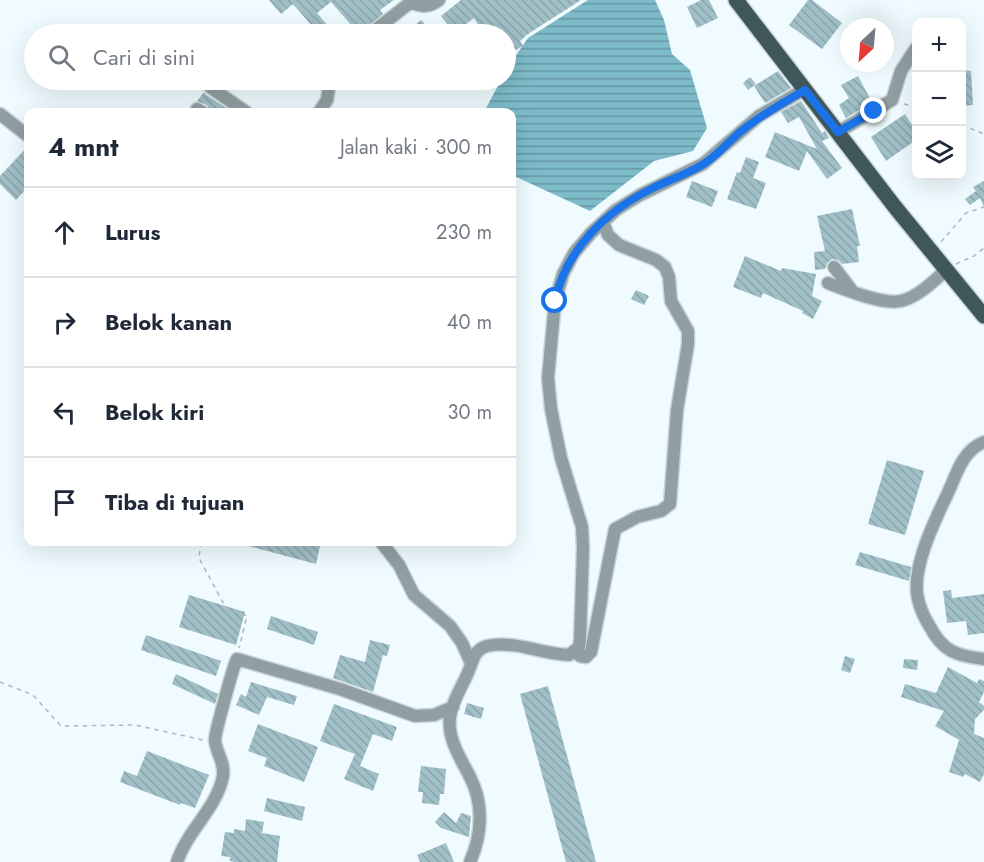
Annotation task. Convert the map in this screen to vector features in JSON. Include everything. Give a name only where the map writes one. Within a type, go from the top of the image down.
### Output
[{"type":"main road","points":[[736,0],[984,316]]},
{"type":"street","points":[[382,24],[410,1],[424,7],[439,0]]},
{"type":"street","points":[[838,132],[892,100],[901,71],[912,54]]},
{"type":"street","points":[[214,90],[240,108]]},
{"type":"street","points":[[322,108],[327,100],[328,90]]},
{"type":"street","points":[[470,862],[478,835],[480,816],[475,788],[452,739],[450,721],[453,707],[471,663],[479,649],[488,646],[516,646],[561,655],[569,655],[579,647],[582,527],[558,444],[549,394],[549,366],[555,301],[560,281],[574,253],[616,210],[640,195],[703,164],[759,116],[805,90]]},
{"type":"street","points":[[0,114],[24,133]]},
{"type":"street","points":[[575,652],[586,657],[591,652],[615,529],[633,519],[665,509],[671,501],[677,410],[689,340],[686,327],[670,297],[669,277],[665,267],[656,260],[619,245],[608,235],[603,222]]},
{"type":"street","points":[[834,267],[853,292]]},
{"type":"street","points":[[828,283],[867,297],[901,301],[915,295],[947,269]]},
{"type":"street","points":[[984,442],[971,449],[955,476],[926,543],[916,590],[927,621],[944,647],[961,655],[984,659]]},
{"type":"street","points":[[384,546],[399,565],[414,595],[450,626],[462,643],[471,663]]},
{"type":"street","points":[[177,862],[190,834],[213,799],[223,776],[223,762],[216,743],[216,735],[236,661],[241,659],[340,689],[415,716],[434,715],[453,707]]},
{"type":"path","points":[[892,100],[912,106]]},
{"type":"path","points":[[964,126],[984,134]]},
{"type":"path","points":[[933,252],[960,218],[966,213],[984,207]]},
{"type":"path","points":[[947,269],[974,256],[984,248]]},
{"type":"path","points":[[201,546],[200,558],[226,608],[247,616],[236,661]]},
{"type":"path","points":[[0,682],[33,695],[61,726],[135,725],[216,743]]},
{"type":"water","points":[[588,0],[655,0],[664,20],[672,54],[690,70],[707,128],[693,151],[654,161],[590,211],[516,177],[516,108],[486,108],[496,90],[516,90],[516,55],[528,38]]},
{"type":"building","points":[[269,0],[394,0],[380,10],[383,14],[371,24],[350,24],[331,2],[317,13],[326,24],[310,24],[293,4],[281,14]]},
{"type":"building","points":[[461,0],[581,0],[528,34],[520,41],[523,46],[516,50],[516,24],[478,24],[474,18],[466,24],[447,24],[441,16]]},
{"type":"building","points":[[701,0],[709,0],[718,18],[697,28],[687,7]]},
{"type":"building","points":[[808,0],[812,0],[840,21],[840,26],[822,49],[789,25]]},
{"type":"building","points":[[966,70],[971,71],[973,105],[966,106]]},
{"type":"building","points":[[778,71],[791,88],[765,103],[754,86]]},
{"type":"building","points":[[858,76],[872,102],[846,118],[839,105],[849,98],[841,85]]},
{"type":"building","points":[[750,77],[756,84],[748,90],[743,83]]},
{"type":"building","points":[[204,92],[226,108],[208,108],[207,105],[197,101]]},
{"type":"building","points":[[801,101],[822,133],[825,131],[829,138],[822,141],[842,168],[827,179],[807,151],[799,171],[765,157],[775,132],[817,149],[799,117],[788,123],[781,112]]},
{"type":"building","points":[[905,114],[912,125],[912,143],[886,161],[871,137]]},
{"type":"building","points":[[24,150],[24,191],[16,200],[0,184],[0,176]]},
{"type":"building","points":[[746,157],[759,162],[753,178],[766,183],[756,209],[727,199],[737,172],[740,173]]},
{"type":"building","points":[[692,181],[718,191],[712,207],[686,197]]},
{"type":"building","points":[[984,181],[984,207],[980,198],[970,205],[965,199],[976,191],[973,187]]},
{"type":"building","points":[[852,209],[860,246],[857,246],[859,262],[842,264],[832,259],[827,263],[825,269],[815,270],[814,252],[825,251],[817,216]]},
{"type":"building","points":[[745,256],[781,271],[782,268],[816,274],[812,296],[822,301],[813,319],[802,313],[803,311],[763,293],[761,298],[733,287]]},
{"type":"building","points":[[636,290],[649,296],[644,305],[631,299]]},
{"type":"building","points":[[887,460],[924,471],[905,535],[868,524]]},
{"type":"building","points":[[248,546],[320,546],[316,564]]},
{"type":"building","points":[[860,552],[911,567],[909,581],[855,565]]},
{"type":"building","points":[[951,590],[952,598],[984,594],[984,633],[968,635],[966,621],[947,623],[943,591]]},
{"type":"building","points":[[189,595],[245,612],[236,645],[179,627]]},
{"type":"building","points":[[271,616],[318,632],[314,645],[267,629]]},
{"type":"building","points":[[146,635],[221,661],[216,676],[141,650]]},
{"type":"building","points":[[370,640],[390,645],[387,656],[383,655],[373,692],[333,678],[340,655],[365,662]]},
{"type":"building","points":[[845,656],[855,659],[850,673],[841,670]]},
{"type":"building","points":[[904,659],[918,660],[917,670],[903,668]]},
{"type":"building","points":[[948,667],[977,683],[979,679],[984,681],[984,692],[979,702],[984,706],[984,710],[975,719],[974,734],[984,738],[984,774],[980,782],[965,774],[963,777],[949,772],[959,740],[935,726],[944,711],[901,697],[905,684],[936,693]]},
{"type":"building","points":[[176,674],[218,694],[215,704],[172,684]]},
{"type":"building","points":[[251,682],[297,696],[294,705],[267,697],[259,715],[236,705],[241,694],[246,697]]},
{"type":"building","points":[[548,686],[596,862],[566,862],[520,694]]},
{"type":"building","points":[[467,703],[484,708],[481,719],[464,714]]},
{"type":"building","points":[[334,704],[397,727],[392,741],[373,734],[360,766],[379,774],[373,791],[344,779],[355,754],[320,741]]},
{"type":"building","points":[[258,724],[318,747],[304,782],[264,766],[267,758],[248,751]]},
{"type":"building","points":[[147,751],[209,775],[195,808],[181,803],[180,805],[120,782],[124,771],[137,776]]},
{"type":"building","points":[[421,766],[446,769],[444,794],[440,794],[439,805],[422,803],[423,792],[418,792]]},
{"type":"building","points":[[267,798],[305,807],[302,821],[264,811]]},
{"type":"building","points":[[444,812],[456,823],[461,813],[471,816],[469,837],[441,828],[435,822]]},
{"type":"building","points":[[246,819],[264,822],[262,833],[280,836],[277,862],[235,862],[230,861],[230,857],[221,856],[225,832],[234,833],[234,829],[245,831]]},
{"type":"building","points":[[446,843],[454,862],[420,862],[417,855]]},
{"type":"route","points":[[555,301],[563,274],[574,253],[591,233],[616,210],[655,187],[703,164],[759,116],[805,90],[838,132],[874,111]]}]
